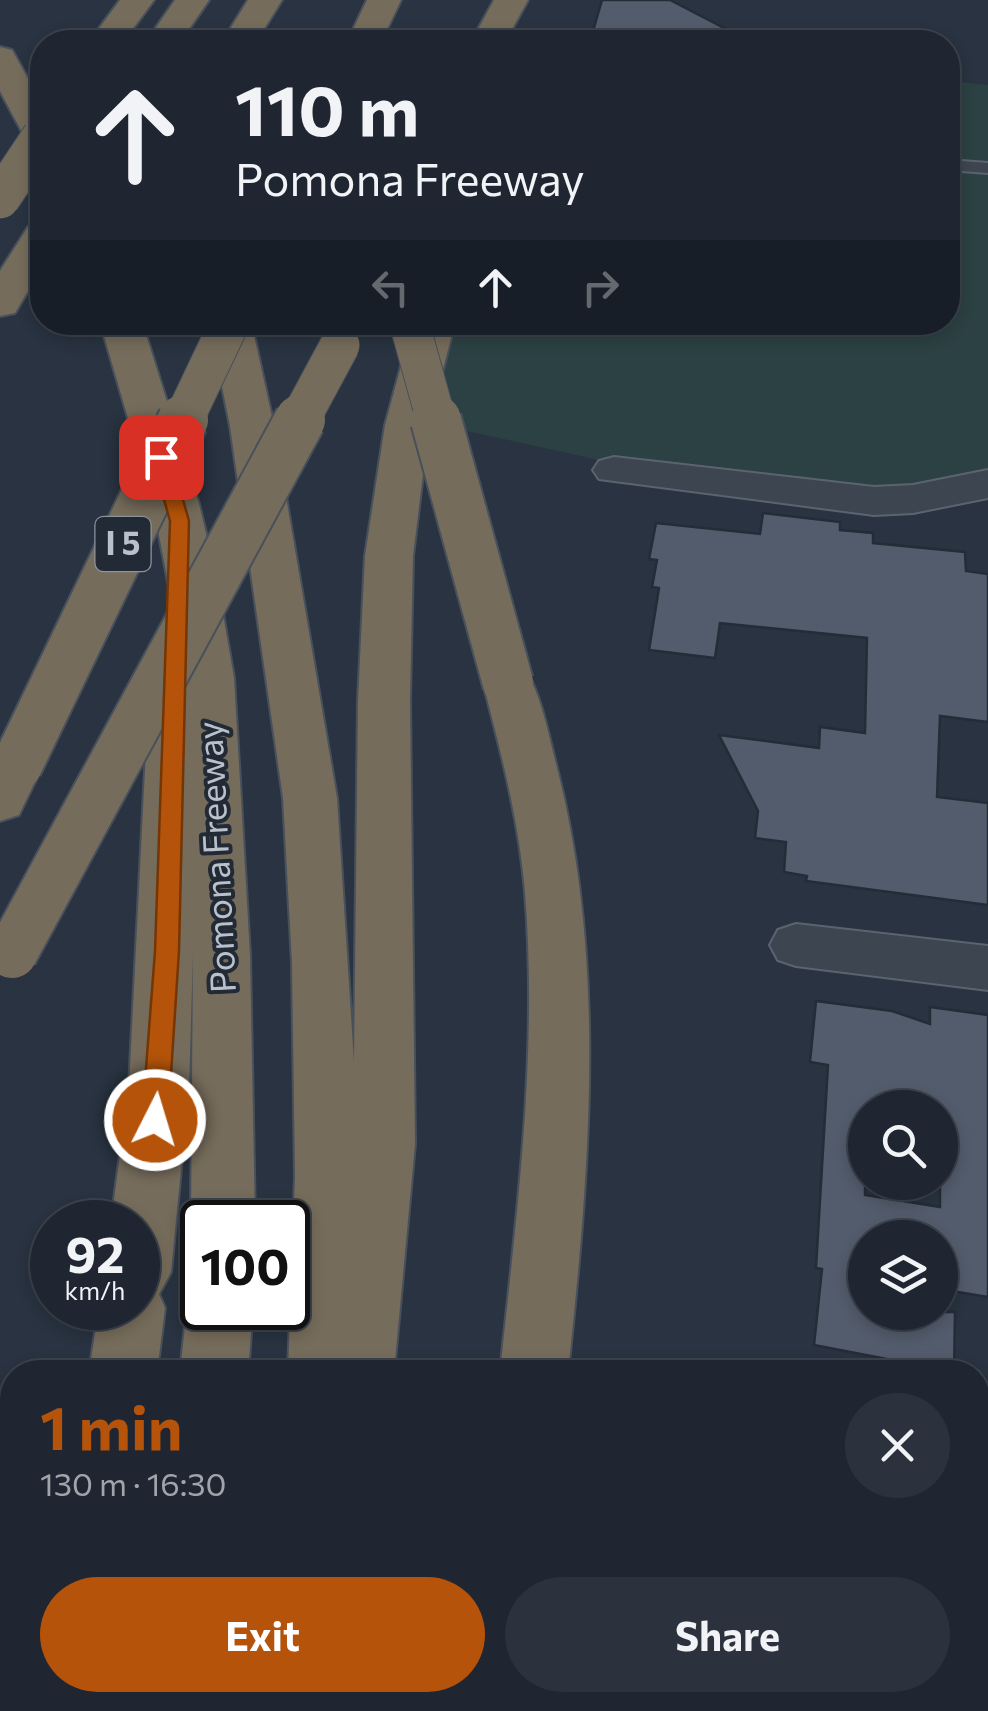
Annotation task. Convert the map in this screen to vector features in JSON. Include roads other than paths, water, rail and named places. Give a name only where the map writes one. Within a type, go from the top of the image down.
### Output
[{"type":"highway","points":[[171,30],[192,0]]},
{"type":"highway","points":[[370,30],[384,0]]},
{"type":"highway","points":[[401,30],[412,0]]},
{"type":"highway","points":[[473,30],[501,0]]},
{"type":"highway","points":[[492,30],[501,0]]},
{"type":"highway","points":[[501,0],[505,30]]},
{"type":"highway","points":[[254,30],[284,6]]},
{"type":"highway","points":[[0,57],[30,113]]},
{"type":"highway","points":[[0,199],[30,154]]},
{"type":"highway","points":[[0,304],[30,255]]},
{"type":"highway","name":"Pomona Freeway","points":[[125,335],[180,521],[201,620],[216,774],[226,1075],[223,1200]]},
{"type":"highway","name":"I 5","points":[[9,782],[224,335]]},
{"type":"highway","points":[[233,335],[252,426],[310,798],[322,963],[326,1137],[322,1360]]},
{"type":"highway","points":[[6,963],[345,335]]},
{"type":"highway","points":[[413,335],[508,683],[545,835],[558,973],[556,1115],[535,1360]]},
{"type":"highway","points":[[361,1360],[384,1144],[384,700],[390,556],[407,424],[431,335]]},
{"type":"highway","points":[[146,1200],[159,1087],[166,970],[180,521]]},
{"type":"highway","points":[[125,1360],[129,1330]]},
{"type":"highway","points":[[215,1360],[218,1330]]},
{"type":"street","points":[[614,470],[874,501],[913,499],[988,484]]},
{"type":"street","points":[[796,946],[988,968]]},
{"type":"lane","points":[[960,166],[988,168]]}]
